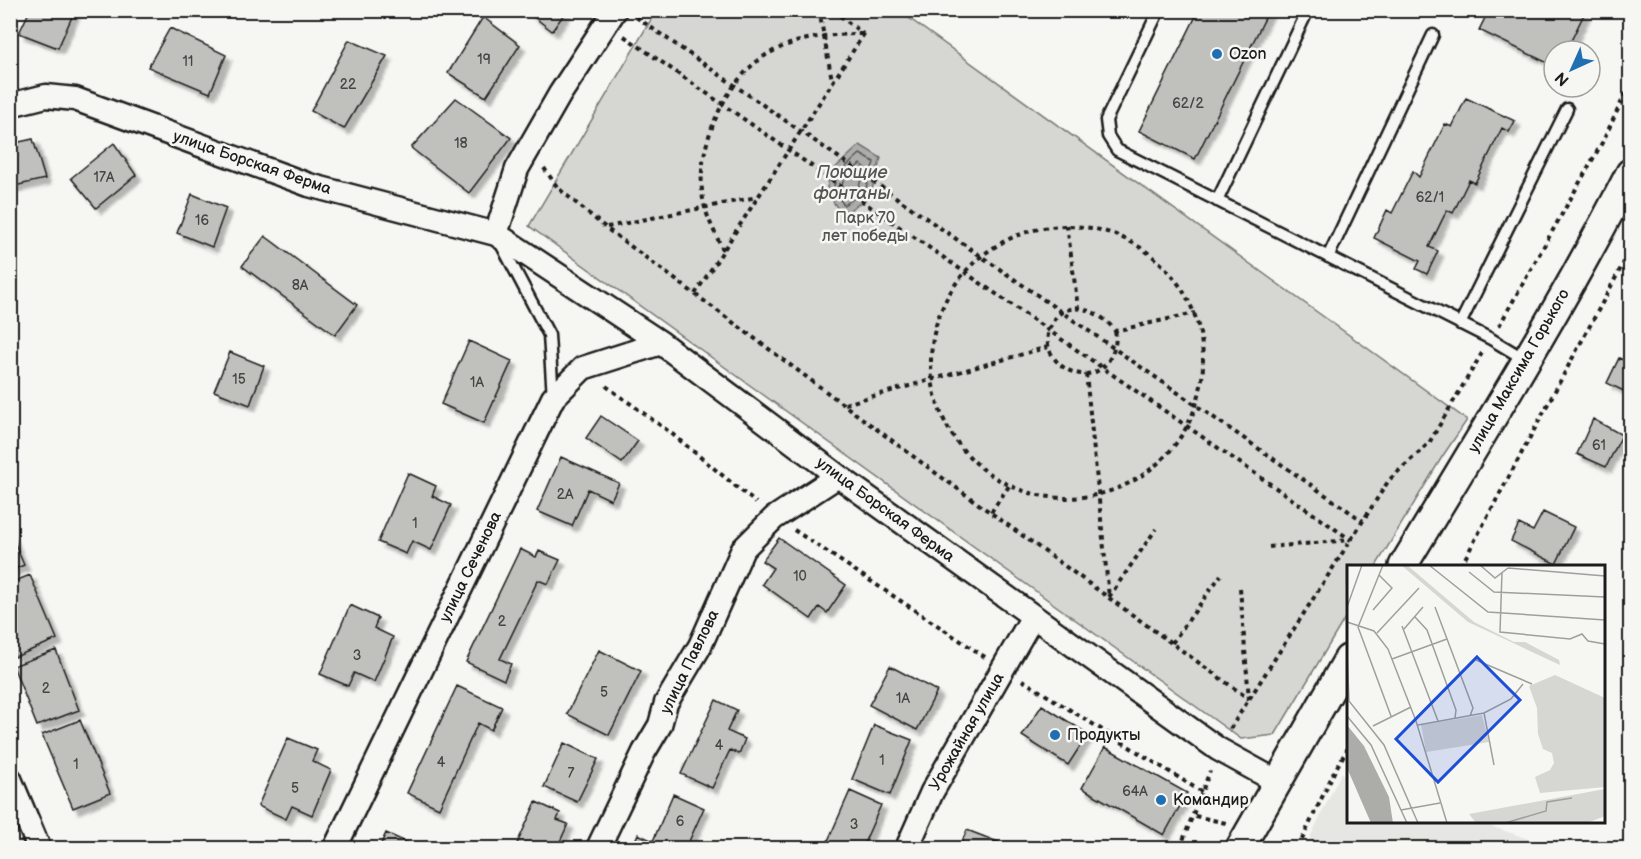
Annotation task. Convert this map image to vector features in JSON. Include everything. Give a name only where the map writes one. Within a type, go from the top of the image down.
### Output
[{"type":"street","points":[[496,234],[518,170],[530,147],[560,94],[610,17]]},
{"type":"street","name":"улица Борская Ферма","points":[[10,105],[46,96],[75,99],[309,185],[496,234],[661,343],[1032,618],[1218,749],[1276,781]]},
{"type":"street","name":"улица Максима Горького","points":[[1404,565],[1527,360],[1598,235],[1630,173]]},
{"type":"street","name":"улица Сеченова","points":[[335,849],[553,398],[583,368],[661,343]]},
{"type":"street","name":"улица Павлова","points":[[598,849],[644,752],[660,726],[666,703],[700,646],[743,549],[774,518],[838,476]]},
{"type":"street","name":"Урожайная улица","points":[[907,849],[932,792],[1032,618]]},
{"type":"street","points":[[1240,849],[1276,781],[1347,661]]},
{"type":"street","points":[[10,779],[39,849]]},
{"type":"lane","points":[[1159,10],[1106,120],[1108,136],[1117,150],[1491,339],[1527,360]]},
{"type":"lane","points":[[1217,201],[1308,10]]},
{"type":"lane","points":[[1328,257],[1433,35]]},
{"type":"lane","points":[[1460,324],[1567,109]]},
{"type":"lane","points":[[496,234],[549,335],[553,398]]},
{"type":"path","points":[[627,10],[1363,521]]},
{"type":"path","points":[[819,10],[832,81]]},
{"type":"path","points":[[833,10],[864,34]]},
{"type":"path","points":[[610,17],[724,105],[1351,540]]},
{"type":"path","points":[[723,250],[704,208],[701,170],[709,130],[735,85],[765,56],[824,34],[864,34]]},
{"type":"path","points":[[695,294],[799,130],[864,34]]},
{"type":"path","points":[[1218,749],[1389,480],[1429,442],[1491,339],[1603,141],[1630,84]]},
{"type":"path","points":[[530,147],[558,188],[606,228],[1249,699]]},
{"type":"path","points":[[606,228],[757,197]]},
{"type":"path","points":[[1067,225],[1078,308]]},
{"type":"path","points":[[1067,225],[1108,231],[1145,249],[1174,277],[1195,313],[1204,359],[1197,406],[1188,427],[1158,464],[1135,481],[1099,496],[1053,499],[1009,486],[971,460],[944,423],[931,379],[932,340],[943,303],[964,271],[980,256],[1021,233],[1067,225]]},
{"type":"path","points":[[1462,565],[1630,251]]},
{"type":"path","points":[[1078,308],[1089,309],[1109,322],[1115,331],[1114,349],[1103,368],[1086,374],[1076,374],[1057,361],[1048,347],[1049,330],[1062,313],[1078,308]]},
{"type":"path","points":[[1115,331],[1195,313]]},
{"type":"path","points":[[844,404],[1048,347]]},
{"type":"path","points":[[583,368],[671,433],[774,518],[857,570],[1003,669],[1202,792],[1180,849]]},
{"type":"path","points":[[1086,374],[1109,598]]},
{"type":"path","points":[[991,512],[1009,486]]},
{"type":"path","points":[[1109,598],[1156,529]]},
{"type":"path","points":[[1269,547],[1351,540]]},
{"type":"path","points":[[1172,644],[1221,574]]},
{"type":"path","points":[[1240,588],[1249,699]]},
{"type":"path","points":[[1298,849],[1347,750]]},
{"type":"shaded area","points":[[1341,773],[1347,776],[1347,823],[1481,823],[1555,848],[1305,848]]},
{"type":"green space","name":"Парк 70 лет победы","points":[[656,11],[899,11],[1467,420],[1377,565],[1347,565],[1347,615],[1275,735],[1241,739],[529,226]]},
{"type":"water","name":"Поющие фонтаны","points":[[860,145],[881,158],[870,196],[842,215],[826,191],[831,172]]},
{"type":"building","points":[[30,10],[75,10],[58,48],[19,33]]},
{"type":"building","points":[[525,10],[567,10],[552,31]]},
{"type":"building","points":[[1199,10],[1269,10],[1195,159],[1139,131]]},
{"type":"building","points":[[1489,10],[1586,10],[1572,39],[1542,39],[1542,60],[1479,30]]},
{"type":"building","points":[[483,17],[520,45],[486,97],[448,73]]},
{"type":"building","points":[[170,28],[226,55],[210,93],[148,67]]},
{"type":"building","points":[[349,40],[387,56],[344,129],[311,111]]},
{"type":"building","points":[[456,98],[511,138],[469,193],[411,148]]},
{"type":"building","points":[[1466,98],[1515,121],[1509,132],[1502,128],[1475,183],[1469,180],[1453,213],[1447,210],[1429,247],[1438,251],[1427,274],[1416,269],[1420,261],[1374,238],[1387,210],[1392,213],[1413,171],[1419,177],[1445,124],[1452,127]]},
{"type":"building","points":[[33,139],[45,179],[10,187],[10,144]]},
{"type":"building","points":[[114,143],[136,175],[96,208],[71,178]]},
{"type":"building","points":[[192,194],[226,208],[212,247],[177,233]]},
{"type":"building","points":[[265,236],[357,305],[335,335],[242,266]]},
{"type":"building","points":[[469,341],[512,361],[484,423],[441,404]]},
{"type":"building","points":[[230,352],[264,366],[250,405],[214,391]]},
{"type":"building","points":[[1619,358],[1630,363],[1630,394],[1607,383]]},
{"type":"building","points":[[601,416],[638,441],[622,463],[586,438]]},
{"type":"building","points":[[1593,419],[1622,435],[1606,467],[1577,454]]},
{"type":"building","points":[[561,457],[619,483],[611,500],[588,489],[572,526],[537,511]]},
{"type":"building","points":[[408,473],[436,486],[432,496],[451,505],[431,550],[412,541],[406,554],[378,542]]},
{"type":"building","points":[[1543,512],[1574,527],[1556,564],[1511,541],[1519,524],[1533,531]]},
{"type":"building","points":[[10,532],[24,565],[10,571]]},
{"type":"building","points":[[779,538],[846,585],[827,613],[819,607],[811,619],[762,584],[773,568],[762,561]]},
{"type":"building","points":[[520,549],[536,557],[539,551],[560,560],[548,584],[538,580],[500,659],[511,664],[504,680],[466,662]]},
{"type":"building","points":[[30,575],[57,639],[15,657],[10,645],[10,583]]},
{"type":"building","points":[[350,605],[378,618],[374,628],[393,637],[374,682],[354,673],[348,686],[320,674]]},
{"type":"building","points":[[56,650],[79,710],[37,726],[13,666]]},
{"type":"building","points":[[599,650],[641,671],[609,735],[567,714]]},
{"type":"building","points":[[890,666],[937,691],[917,730],[869,705]]},
{"type":"building","points":[[457,686],[502,707],[491,730],[478,723],[439,808],[407,793]]},
{"type":"building","points":[[716,700],[737,710],[727,731],[745,739],[739,754],[730,750],[712,788],[681,774]]},
{"type":"building","name":"Продукты","points":[[1042,705],[1088,734],[1068,765],[1022,736]]},
{"type":"building","points":[[80,720],[110,793],[73,808],[42,735]]},
{"type":"building","points":[[874,725],[912,740],[890,795],[852,779]]},
{"type":"building","points":[[288,738],[317,750],[312,761],[331,770],[312,815],[292,806],[286,819],[258,806]]},
{"type":"building","points":[[564,743],[598,759],[577,802],[544,787]]},
{"type":"building","points":[[1105,747],[1187,793],[1164,835],[1082,788]]},
{"type":"building","points":[[850,791],[881,805],[862,848],[840,848],[827,843]]},
{"type":"building","points":[[673,794],[704,808],[686,848],[641,848],[633,845],[638,834],[653,841]]},
{"type":"building","points":[[536,802],[560,813],[557,820],[568,824],[557,848],[515,848]]},
{"type":"building","points":[[967,830],[1003,844],[1001,848],[959,848]]},
{"type":"building","points":[[386,833],[419,848],[379,848]]},
{"type":"place","name":"Ozon","points":[[1217,54]]},
{"type":"place","name":"Продукты","points":[[1055,735]]},
{"type":"place","name":"Командир","points":[[1161,800]]}]
